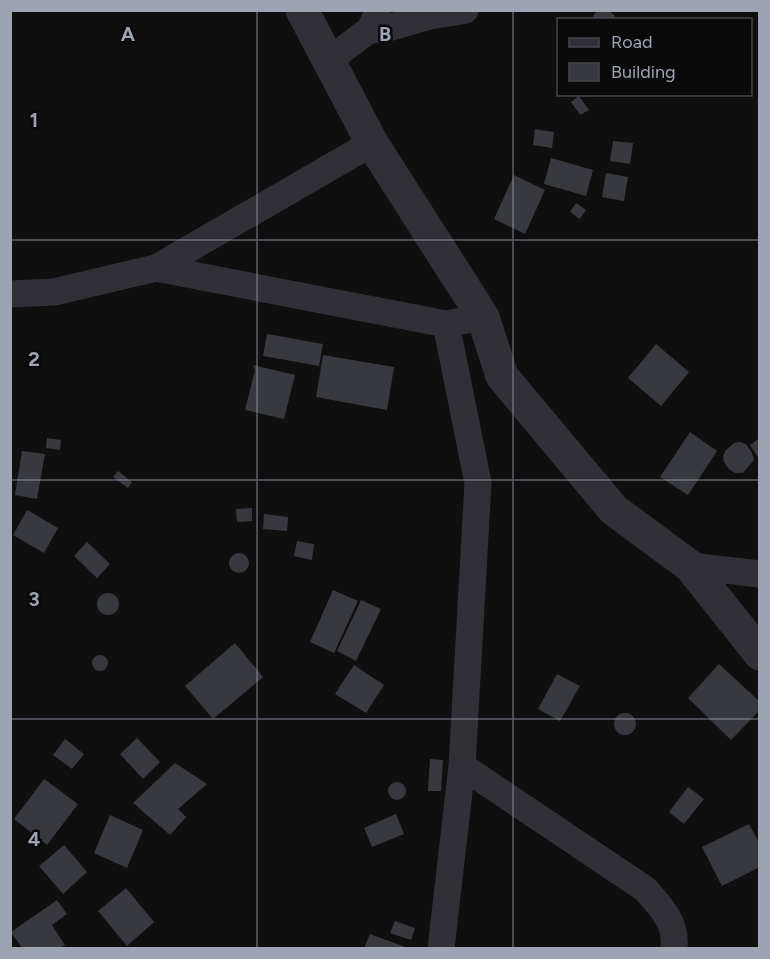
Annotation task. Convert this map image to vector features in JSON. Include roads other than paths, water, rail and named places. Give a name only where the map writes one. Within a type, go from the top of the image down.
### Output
[{"type":"street","points":[[302,10],[372,143],[483,317],[502,376],[614,510],[690,566],[759,654]]},
{"type":"street","points":[[328,61],[374,20],[378,30],[465,10]]},
{"type":"street","points":[[10,294],[54,292],[156,268],[372,143]]},
{"type":"street","points":[[156,268],[446,324],[483,317]]},
{"type":"street","points":[[441,948],[462,766],[478,483],[446,324]]},
{"type":"street","points":[[690,566],[759,574]]},
{"type":"street","points":[[462,766],[645,890],[660,905],[670,920],[675,941],[674,948]]}]
